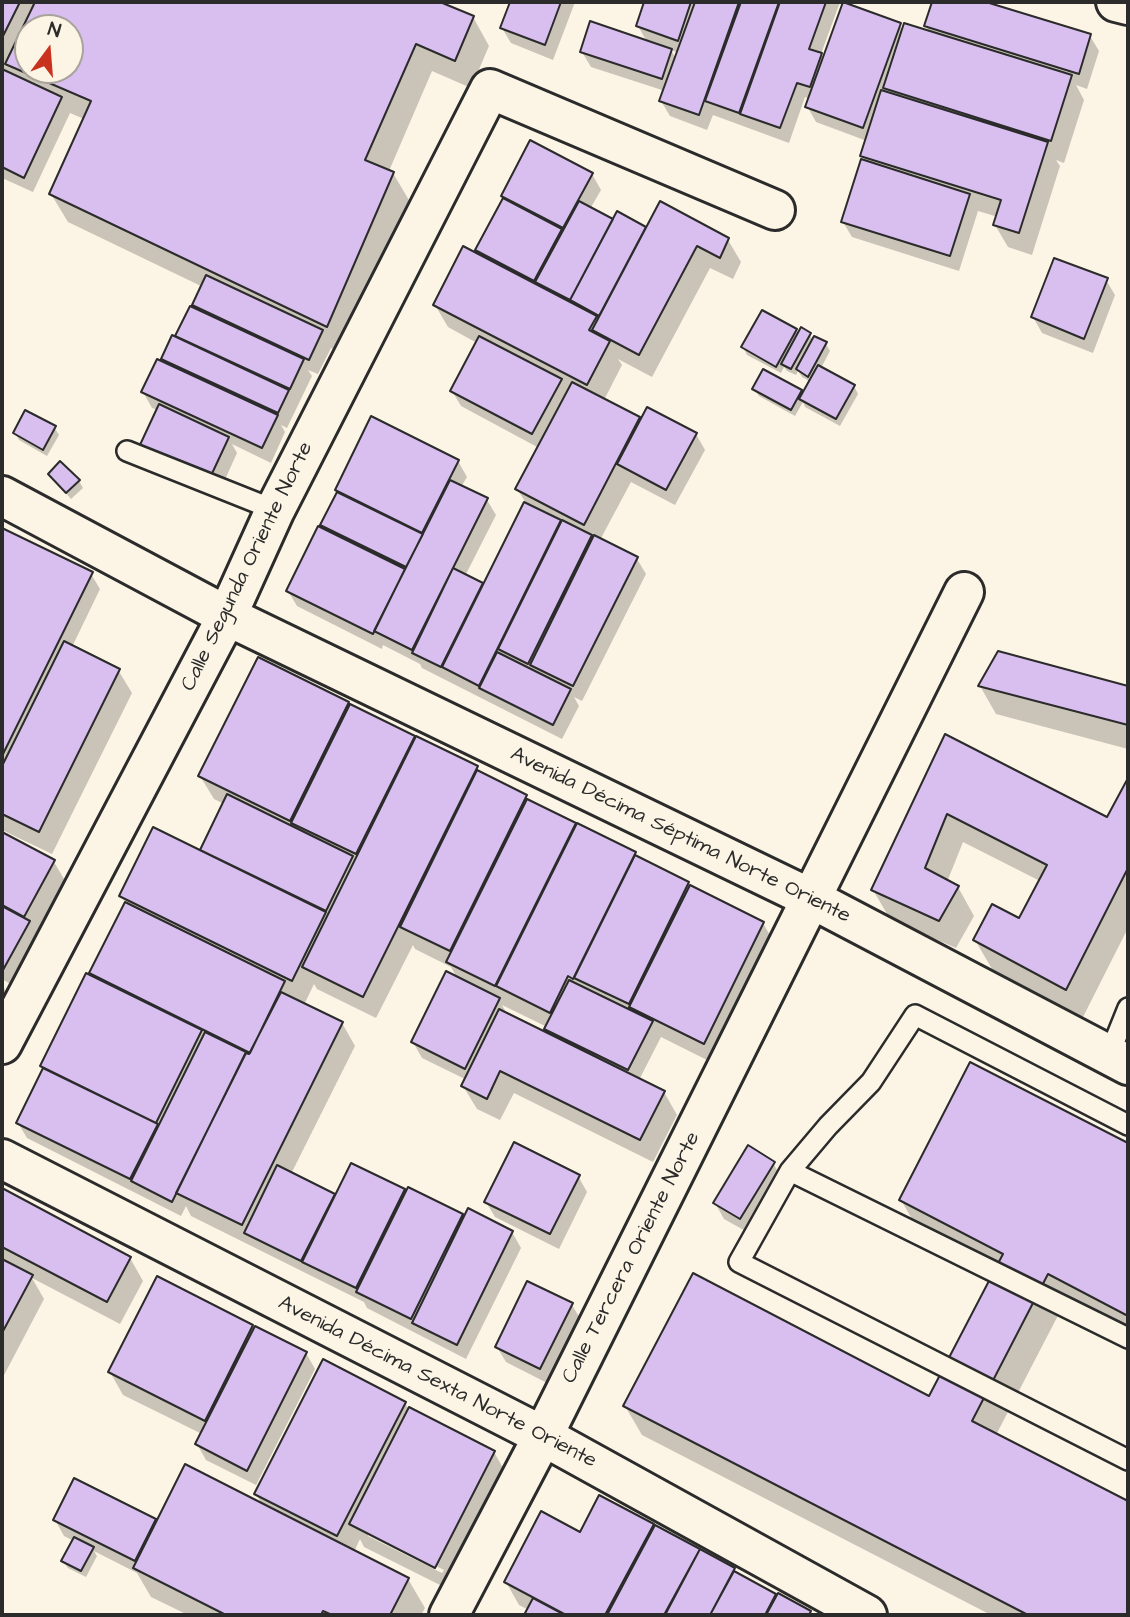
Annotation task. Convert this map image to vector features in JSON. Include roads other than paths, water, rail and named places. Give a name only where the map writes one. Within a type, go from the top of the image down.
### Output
[{"type":"street","points":[[1116,2],[1128,5]]},
{"type":"street","name":"Calle Segunda Oriente Norte","points":[[2,1044],[227,616],[275,510],[490,89],[775,210]]},
{"type":"street","name":"Avenida Décima Séptima Norte Oriente","points":[[2,496],[227,616],[812,899],[1119,1060]]},
{"type":"street","name":"Calle Tercera Oriente Norte","points":[[449,1615],[543,1436],[964,592]]},
{"type":"street","name":"Avenida Décima Sexta Norte Oriente","points":[[2,1159],[543,1436],[867,1615]]},
{"type":"lane","points":[[127,451],[275,510]]},
{"type":"lane","points":[[1119,1060],[1128,1008]]},
{"type":"lane","points":[[1128,1125],[915,1015],[871,1082],[828,1126],[790,1171],[739,1262],[1128,1460]]},
{"type":"lane","points":[[790,1171],[1128,1338]]}]
